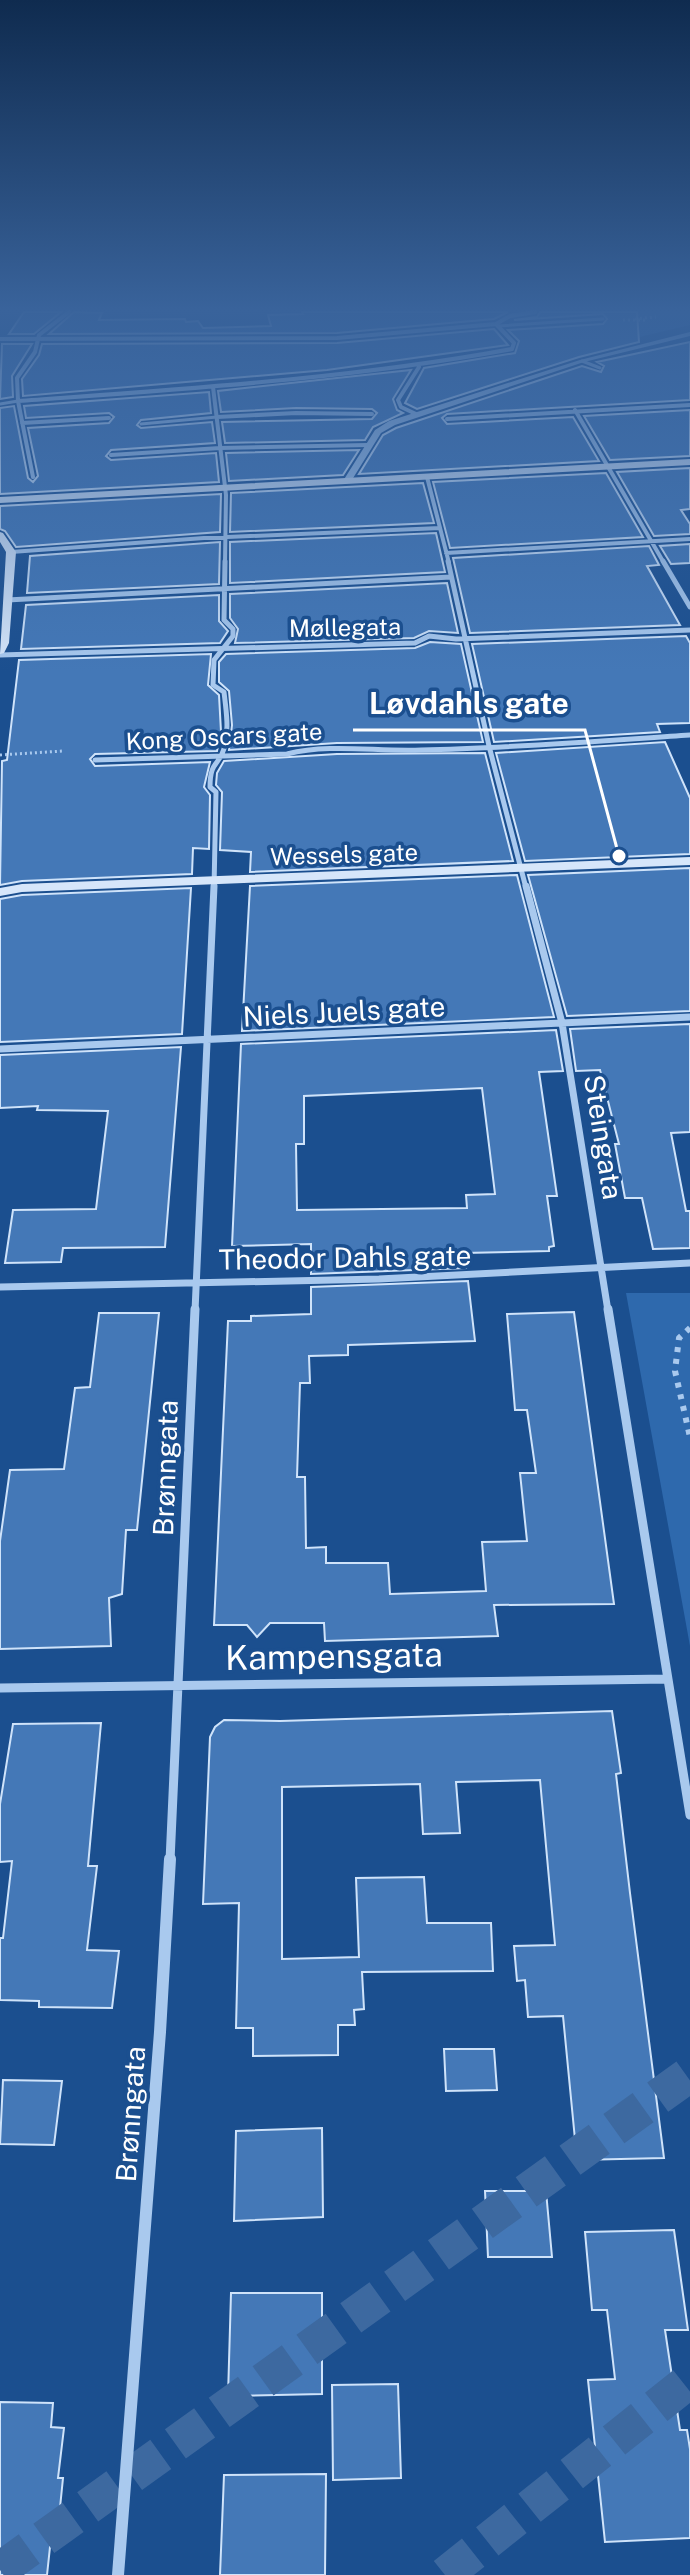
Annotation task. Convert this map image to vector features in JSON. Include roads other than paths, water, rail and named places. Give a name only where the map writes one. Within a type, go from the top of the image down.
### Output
[{"type":"main road","points":[[0,500],[690,462]]},
{"type":"main road","points":[[0,507],[41,499]]},
{"type":"main road","points":[[0,535],[11,552],[4,646],[0,653]]},
{"type":"main road","name":"Wessels gate","points":[[0,892],[22,888],[690,861]]},
{"type":"street","points":[[24,432],[33,477]]},
{"type":"street","name":"Brønngata","points":[[118,2575],[160,2032],[180,1684],[212,964],[216,792],[210,787],[210,768],[227,745],[224,692],[213,685],[214,660],[233,636],[233,629],[224,620],[225,489],[218,432]]},
{"type":"street","points":[[347,481],[378,432]]},
{"type":"street","points":[[588,432],[690,607]]},
{"type":"street","points":[[111,455],[220,448],[368,445]]},
{"type":"street","name":"Steingata","points":[[427,477],[465,626],[465,639],[489,746],[524,869],[562,1023],[690,1815]]},
{"type":"street","points":[[11,552],[440,528]]},
{"type":"street","points":[[446,553],[690,539]]},
{"type":"street","points":[[7,600],[451,577]]},
{"type":"street","name":"Møllegata","points":[[0,653],[415,643],[429,636],[465,639],[690,630]]},
{"type":"street","name":"Kong Oscars gate","points":[[95,760],[287,754],[354,748],[373,752],[690,735]]},
{"type":"street","name":"Niels Juels gate","points":[[0,1049],[690,1017]]},
{"type":"street","name":"Theodor Dahls gate","points":[[0,1287],[48,1289],[395,1279],[690,1263]]},
{"type":"street","name":"Kampensgata","points":[[0,1688],[668,1679]]},
{"type":"tunnel","points":[[0,2570],[690,2074]]},
{"type":"tunnel","points":[[445,2575],[690,2380]]},
{"type":"place","name":"Løvdahls gate","points":[[619,856]]}]
